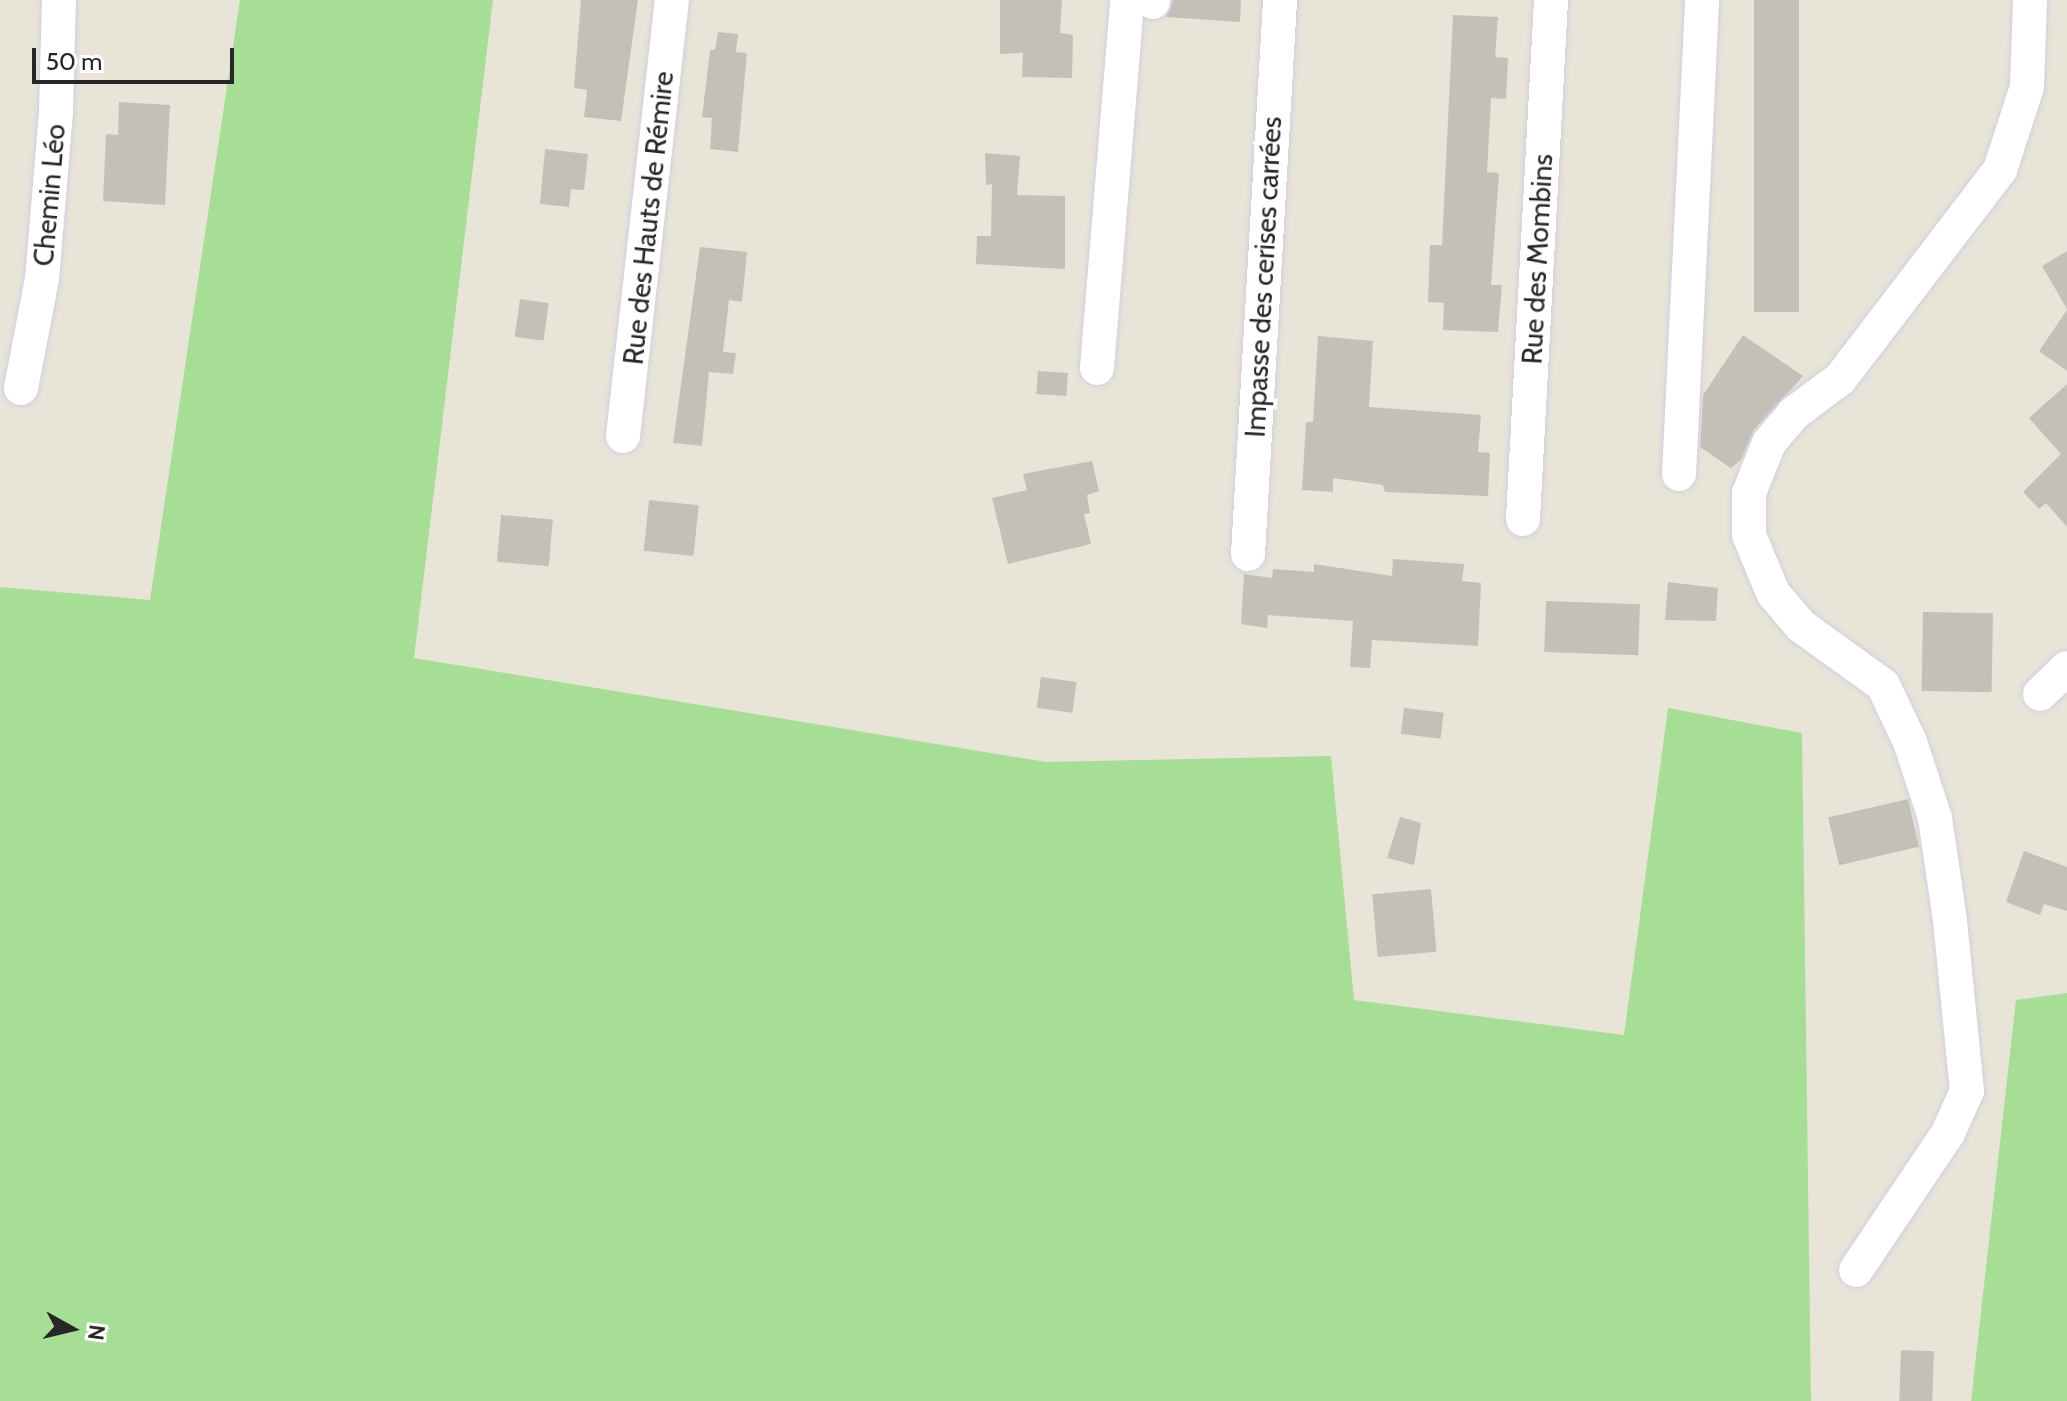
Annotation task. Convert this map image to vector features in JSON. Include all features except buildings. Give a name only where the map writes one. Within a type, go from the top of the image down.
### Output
[{"type":"street","name":"Chemin Léo","points":[[21,388],[42,279],[56,113],[59,0]]},
{"type":"street","name":"Rue des Hauts de Rémire","points":[[623,436],[672,0]]},
{"type":"street","name":"Impasse des cerises carrées","points":[[1248,554],[1280,0]]},
{"type":"street","name":"Rue des Mombins","points":[[1523,519],[1551,0]]},
{"type":"street","points":[[1679,474],[1702,0]]},
{"type":"street","points":[[1856,1270],[1948,1133],[1967,1091],[1950,920],[1935,818],[1910,742],[1883,685],[1801,626],[1773,593],[1749,535],[1749,493],[1769,443],[1793,414],[1840,379],[2000,170],[2027,87],[2030,0]]},
{"type":"street","points":[[1097,368],[1144,1]]},
{"type":"street","points":[[2040,694],[2067,668]]},
{"type":"green space","points":[[240,0],[493,0],[414,658],[1046,762],[1331,756],[1354,1000],[1624,1035],[1668,708],[1802,733],[1811,1401],[0,1401],[0,587],[150,600]]},
{"type":"green space","points":[[2067,993],[2067,1401],[1971,1401],[2016,1000]]}]
